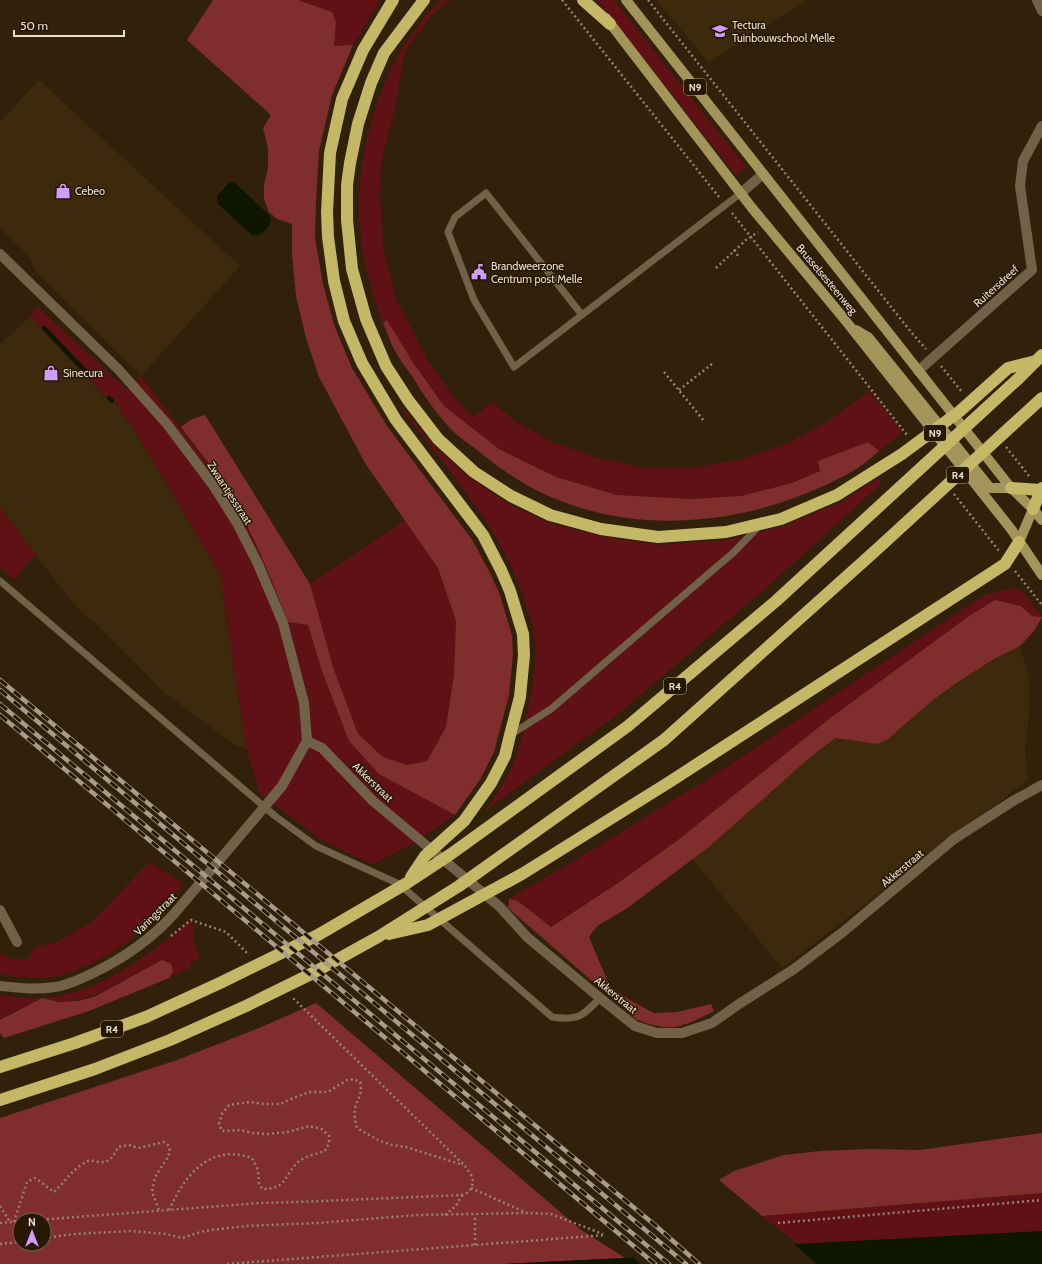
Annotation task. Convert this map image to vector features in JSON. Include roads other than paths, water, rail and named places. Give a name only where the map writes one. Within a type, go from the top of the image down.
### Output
[{"type":"highway","points":[[393,0],[363,50],[342,99],[329,161],[326,212],[331,261],[344,321],[362,363],[396,420],[483,535],[502,570],[523,634],[524,655],[520,697],[505,756],[491,783],[464,821],[425,856],[407,883]]},
{"type":"highway","points":[[424,0],[384,53],[371,83],[358,124],[347,185],[347,220],[352,269],[366,319],[386,366],[408,400],[438,439],[474,472],[511,496],[550,515],[601,529],[658,537],[726,532],[781,519],[837,495],[902,454],[925,437],[960,411],[1008,368],[1039,358]]},
{"type":"highway","points":[[583,0],[610,24]]},
{"type":"highway","name":"R4","points":[[0,1067],[75,1043],[146,1016],[220,983],[318,935],[407,883],[482,832],[628,726],[776,601],[1039,358]]},
{"type":"highway","name":"R4","points":[[0,1100],[95,1069],[170,1040],[246,1006],[378,937],[459,886],[664,740],[874,552],[1042,398]]},
{"type":"highway","points":[[1011,488],[1041,489],[1033,509]]},
{"type":"highway","points":[[378,937],[428,925],[522,874],[671,781],[1005,564],[1019,542]]},
{"type":"main road","name":"Brusselsesteenweg","points":[[592,0],[740,193],[849,325],[1019,542],[1042,575]]},
{"type":"main road","name":"Brusselsesteenweg","points":[[626,0],[1011,488],[1042,520]]},
{"type":"main road","points":[[849,325],[868,337],[990,488],[1011,488]]},
{"type":"main road","points":[[1019,542],[1033,509]]},
{"type":"street","points":[[1037,0],[1042,11]]},
{"type":"street","name":"Ruitersdreef","points":[[918,371],[1032,270],[1020,186],[1023,161],[1042,126]]},
{"type":"street","points":[[740,193],[763,174]]},
{"type":"street","name":"Zwaantjesstraat","points":[[0,254],[118,369],[167,424],[213,485],[237,523],[258,564],[283,623],[304,703],[307,741]]},
{"type":"street","name":"Varingstraat","points":[[0,986],[36,989],[57,987],[81,979],[114,962],[141,945],[158,931],[282,786],[307,741]]},
{"type":"street","name":"Akkerstraat","points":[[307,741],[322,748],[373,801],[500,907],[527,937],[600,998],[635,1026],[657,1033],[682,1033],[712,1023],[794,969],[831,941],[954,839],[1013,801],[1042,785]]},
{"type":"street","points":[[0,910],[17,942]]},
{"type":"lane","points":[[582,315],[486,193],[455,217],[448,232],[474,300],[514,367],[582,315],[725,205],[740,193]]},
{"type":"lane","points":[[510,735],[551,709],[734,552],[762,523]]},
{"type":"lane","points":[[0,581],[275,816],[316,846],[399,884],[552,1017],[567,1020],[577,1018],[600,998]]},
{"type":"waterway","points":[[44,328],[87,373]]},
{"type":"waterway","points":[[109,398],[112,401]]},
{"type":"railway","points":[[0,680],[656,1226],[699,1264]]},
{"type":"railway","points":[[0,690],[686,1264]]},
{"type":"railway","points":[[0,704],[669,1264]]},
{"type":"railway","points":[[0,715],[655,1264]]},
{"type":"place","name":"Tectura Tuinbouwschool Melle","points":[[720,31]]},
{"type":"place","name":"Cebeo","points":[[63,191]]},
{"type":"place","name":"Brandweerzone Centrum post Melle","points":[[479,272]]},
{"type":"place","name":"Sinecura","points":[[51,373]]}]
